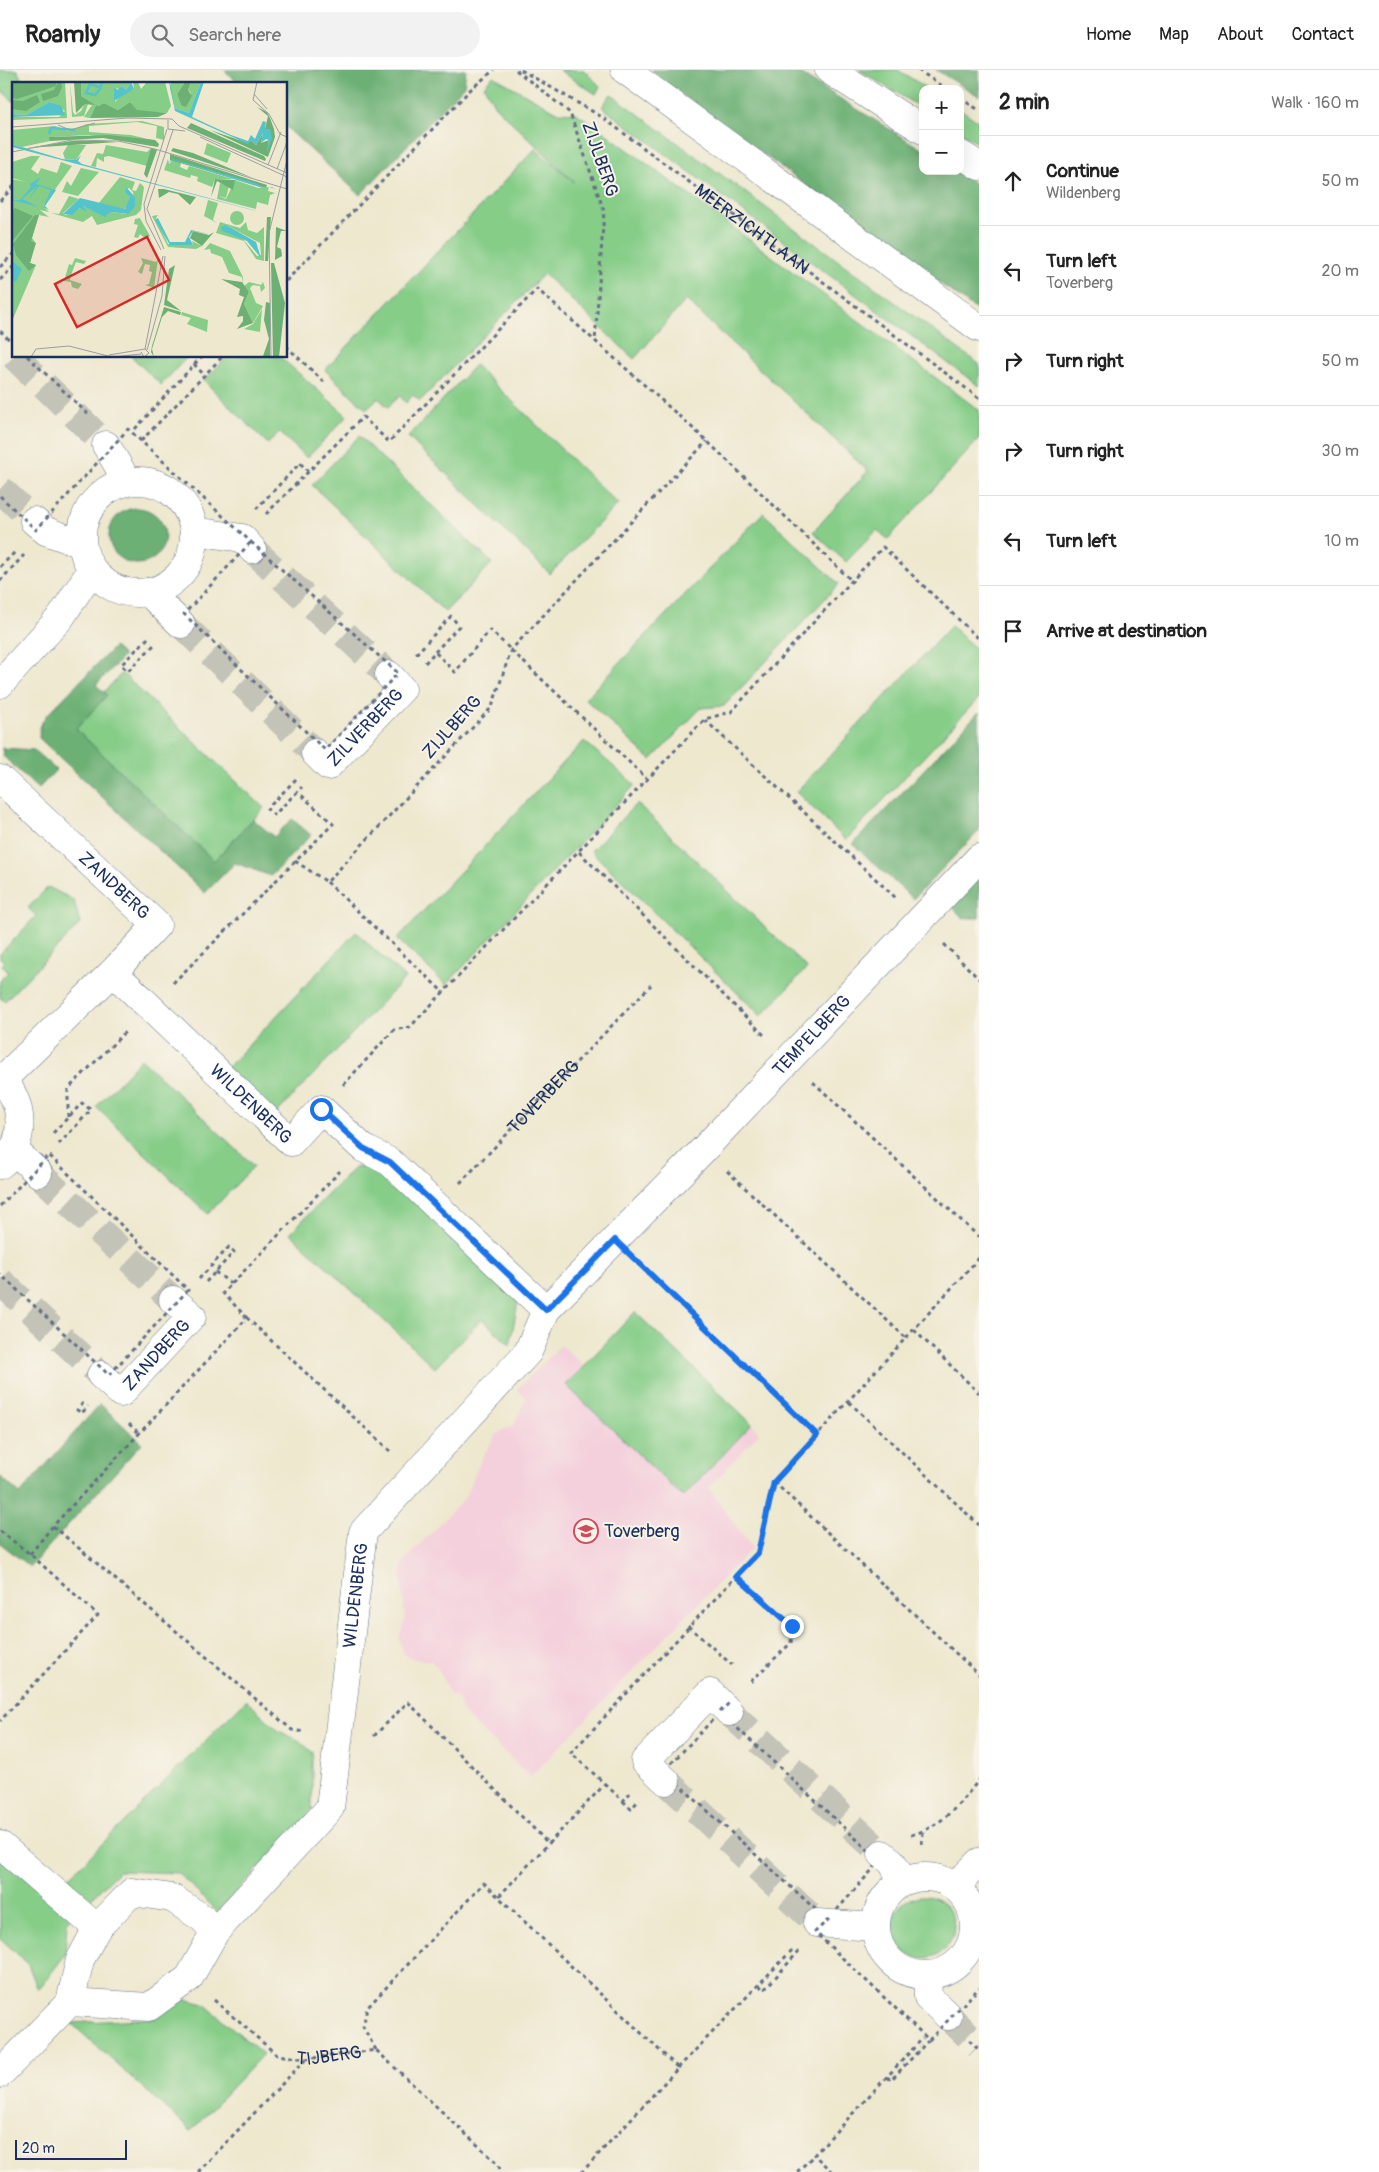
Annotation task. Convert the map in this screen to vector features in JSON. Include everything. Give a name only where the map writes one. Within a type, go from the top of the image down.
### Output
[{"type":"street","points":[[625,70],[979,328]]},
{"type":"street","points":[[829,70],[919,127]]},
{"type":"street","points":[[964,157],[979,166]]},
{"type":"street","points":[[112,444],[127,481]]},
{"type":"street","points":[[146,480],[164,486],[179,497],[190,513],[194,531],[194,548],[188,564],[178,578],[164,587],[148,592],[132,593],[116,589],[103,581],[92,569],[82,544],[83,527],[88,511],[98,497],[111,487],[127,481],[146,480]]},
{"type":"street","points":[[34,520],[46,531],[82,544]]},
{"type":"street","points":[[194,531],[246,532]]},
{"type":"street","points":[[0,684],[61,617],[92,569]]},
{"type":"street","points":[[148,592],[181,624]]},
{"type":"street","name":"ZILVERBERG","points":[[321,756],[328,766],[398,676]]},
{"type":"street","name":"ZANDBERG","points":[[0,778],[157,925],[112,972],[1,1079],[14,1095],[20,1113],[20,1132],[25,1161]]},
{"type":"street","name":"TEMPELBERG","points":[[704,1149],[979,858]]},
{"type":"street","name":"WILDENBERG","points":[[112,972],[291,1142],[321,1109]]},
{"type":"street","points":[[321,1109],[363,1148],[390,1162],[546,1310]]},
{"type":"street","points":[[415,1475],[528,1352],[546,1310],[704,1149]]},
{"type":"street","name":"ZANDBERG","points":[[101,1375],[121,1393],[192,1316],[181,1299]]},
{"type":"street","name":"WILDENBERG","points":[[338,1736],[363,1532],[415,1475]]},
{"type":"street","points":[[666,1781],[645,1761],[710,1693],[729,1706]]},
{"type":"street","points":[[70,2002],[149,2007],[190,1978],[215,1932],[330,1808],[338,1736]]},
{"type":"street","points":[[0,1845],[98,1928]]},
{"type":"street","points":[[882,1854],[892,1862],[904,1882]]},
{"type":"street","points":[[955,1887],[979,1862]]},
{"type":"street","points":[[926,1877],[941,1880],[955,1887],[966,1898],[977,1924],[973,1940],[966,1954],[955,1966],[942,1973],[927,1976],[911,1974],[897,1967],[886,1957],[878,1943],[875,1928],[877,1913],[883,1900],[892,1890],[904,1882],[926,1877]]},
{"type":"street","points":[[0,2074],[70,2002],[80,1960],[98,1928],[132,1892],[172,1898],[202,1918],[215,1932]]},
{"type":"street","points":[[816,1929],[875,1928]]},
{"type":"street","points":[[927,1976],[928,1997],[947,2015]]},
{"type":"path","points":[[288,279],[471,89],[494,70]]},
{"type":"path","name":"ZIJLBERG","points":[[516,70],[570,113],[604,211],[594,342]]},
{"type":"path","name":"MEERZICHTLAAN","points":[[520,70],[602,117],[979,398]]},
{"type":"path","points":[[918,70],[941,85]]},
{"type":"path","points":[[964,101],[979,110]]},
{"type":"path","points":[[0,201],[12,188]]},
{"type":"path","points":[[0,267],[12,255]]},
{"type":"path","points":[[0,280],[12,268]]},
{"type":"path","points":[[262,518],[362,417],[389,442],[537,289],[594,342],[707,441],[853,582]]},
{"type":"path","points":[[0,331],[12,342]]},
{"type":"path","points":[[288,348],[324,382]]},
{"type":"path","points":[[29,358],[91,417]]},
{"type":"path","points":[[0,496],[36,530],[112,444],[200,358]]},
{"type":"path","points":[[141,442],[221,358]]},
{"type":"path","points":[[194,364],[205,376]]},
{"type":"path","points":[[112,444],[128,429],[246,532],[398,676]]},
{"type":"path","name":"ZIJLBERG","points":[[326,882],[492,706],[510,650],[707,441]]},
{"type":"path","points":[[308,471],[300,463],[184,614],[321,756]]},
{"type":"path","points":[[321,1109],[394,1030],[410,1028],[705,719],[731,712],[853,582],[883,547],[979,639]]},
{"type":"path","points":[[299,776],[267,809],[274,815],[321,756],[398,676],[435,652],[458,626],[451,616],[412,659]]},
{"type":"path","points":[[435,652],[455,672],[490,630],[647,779]]},
{"type":"path","points":[[705,719],[979,979]]},
{"type":"path","points":[[68,1117],[68,1089],[333,824],[298,792]]},
{"type":"path","points":[[579,852],[788,1059],[979,1237]]},
{"type":"path","points":[[294,861],[326,882],[444,993]]},
{"type":"path","name":"TOVERBERG","points":[[437,1207],[651,985]]},
{"type":"path","points":[[0,1206],[25,1161],[82,1103],[91,1110],[25,1161]]},
{"type":"path","points":[[363,1148],[223,1293],[247,1318],[415,1475]]},
{"type":"path","points":[[704,1149],[906,1338]]},
{"type":"path","points":[[25,1161],[181,1299]]},
{"type":"path","points":[[615,1240],[817,1435]]},
{"type":"path","points":[[0,1274],[109,1375],[229,1247],[234,1252],[215,1272],[181,1299]]},
{"type":"path","points":[[634,1790],[622,1801],[571,1752],[758,1553],[774,1482],[979,1258]]},
{"type":"path","points":[[215,1272],[232,1284]]},
{"type":"path","points":[[30,1554],[53,1526],[247,1318]]},
{"type":"path","points":[[914,1330],[979,1393]]},
{"type":"path","points":[[848,1402],[979,1525]]},
{"type":"path","points":[[774,1482],[979,1675]]},
{"type":"path","points":[[53,1526],[292,1730],[338,1736],[355,1754],[408,1702],[548,1843]]},
{"type":"path","points":[[0,1531],[30,1554],[98,1615],[0,1721]]},
{"type":"path","points":[[736,1576],[792,1626],[791,1643],[743,1689]]},
{"type":"path","points":[[816,1929],[880,1861],[729,1706],[664,1771],[814,1908],[816,1929],[930,2040]]},
{"type":"path","points":[[905,1836],[923,1832],[946,1819],[979,1780]]},
{"type":"path","points":[[499,1896],[605,1784]]},
{"type":"path","points":[[921,1850],[923,1832]]},
{"type":"path","points":[[376,2050],[363,2027],[368,2008],[484,1883],[678,2068]]},
{"type":"path","points":[[582,2172],[678,2068],[798,1944]]},
{"type":"path","points":[[759,1985],[764,1990],[802,1947]]},
{"type":"path","name":"TIJBERG","points":[[190,1978],[277,2055],[306,2060],[376,2050],[499,2165],[500,2172]]},
{"type":"path","points":[[887,2077],[891,2080],[979,1988]]},
{"type":"path","points":[[797,2172],[947,2015]]},
{"type":"path","points":[[198,2172],[306,2060]]},
{"type":"path","points":[[814,2155],[832,2172]]},
{"type":"shaded area","name":"Toverberg","points":[[635,1312],[760,1432],[709,1488],[752,1548],[530,1777],[462,1712],[458,1698],[450,1695],[438,1668],[431,1661],[411,1659],[403,1653],[399,1639],[405,1620],[401,1577],[403,1562],[464,1499],[483,1456],[495,1436],[505,1429],[513,1427],[526,1398],[517,1389],[561,1345],[584,1366]]},
{"type":"green space","points":[[0,70],[17,70],[23,82],[12,82],[12,100],[0,89]]},
{"type":"green space","points":[[224,70],[466,70],[464,86],[360,195],[288,129],[288,82],[237,82]]},
{"type":"green space","points":[[559,70],[584,70],[600,86],[596,94]]},
{"type":"green space","points":[[652,70],[794,70],[919,148],[919,175],[962,175],[979,186],[979,312],[666,83]]},
{"type":"green space","points":[[859,70],[898,70],[922,85],[919,85],[919,107]]},
{"type":"green space","points":[[936,70],[979,70],[979,96],[964,87],[964,85],[961,85]]},
{"type":"green space","points":[[493,76],[557,112],[576,113],[979,410],[979,439],[888,539],[877,530],[846,562],[813,532],[868,471],[686,300],[634,359],[544,274],[420,401],[413,395],[406,403],[400,396],[388,407],[378,398],[366,409],[325,370],[535,149],[574,182],[495,106],[484,86]]},
{"type":"green space","points":[[611,94],[979,364],[979,386],[602,107]]},
{"type":"green space","points":[[964,112],[979,122],[979,144],[964,135]]},
{"type":"green space","points":[[133,358],[186,358],[161,385]]},
{"type":"green space","points":[[226,358],[281,358],[347,416],[307,458],[279,432],[268,444],[204,381]]},
{"type":"green space","points":[[475,365],[618,504],[550,574],[408,437]]},
{"type":"green space","points":[[359,436],[492,563],[445,612],[312,485]]},
{"type":"green space","points":[[137,508],[148,510],[157,516],[163,525],[165,536],[163,547],[157,556],[148,562],[137,564],[126,562],[117,556],[111,547],[109,536],[111,525],[117,516],[126,510]]},
{"type":"green space","points":[[763,513],[839,584],[724,706],[701,708],[651,760],[585,699]]},
{"type":"green space","points":[[951,626],[979,652],[979,698],[846,840],[796,792]]},
{"type":"green space","points":[[114,647],[124,656],[96,685],[107,695],[76,729],[214,861],[253,819],[274,837],[292,819],[311,835],[271,876],[235,863],[205,893],[39,738],[40,726],[45,717]]},
{"type":"green space","points":[[122,673],[264,808],[214,861],[75,729],[107,695],[104,692]]},
{"type":"green space","points":[[979,712],[979,831],[913,899],[853,844]]},
{"type":"green space","points":[[584,741],[635,785],[446,985],[397,939]]},
{"type":"green space","points":[[2,748],[34,750],[56,770],[38,789],[3,756]]},
{"type":"green space","points":[[637,803],[807,968],[761,1016],[591,851]]},
{"type":"green space","points":[[979,868],[979,918],[963,918],[947,901]]},
{"type":"green space","points":[[48,887],[74,900],[80,924],[5,1001],[0,998],[0,981],[8,972],[2,965],[5,962],[0,958],[0,954],[36,916],[28,908]]},
{"type":"green space","points":[[356,932],[405,978],[275,1115],[227,1068]]},
{"type":"green space","points":[[141,1059],[254,1166],[208,1214],[96,1107]]},
{"type":"green space","points":[[355,1167],[385,1168],[519,1296],[510,1345],[482,1319],[435,1368],[290,1233]]},
{"type":"green space","points":[[635,1312],[752,1424],[683,1497],[566,1385]]},
{"type":"green space","points":[[100,1404],[142,1443],[30,1567],[0,1543],[0,1476],[20,1494]]},
{"type":"green space","points":[[246,1700],[279,1731],[300,1741],[312,1752],[312,1812],[217,1912],[178,1873],[119,1871],[67,1922],[65,1955],[38,1990],[28,1964],[0,1938],[0,1830],[65,1881]]},
{"type":"green space","points":[[923,1896],[935,1899],[945,1905],[951,1915],[954,1927],[951,1939],[945,1949],[935,1955],[923,1958],[911,1955],[901,1949],[895,1939],[892,1927],[895,1915],[901,1905],[911,1899]]},
{"type":"green space","points":[[180,1998],[204,2004],[263,2054],[191,2131],[71,2023],[156,2018]]},
{"type":"tunnel","points":[[16,358],[106,445]]},
{"type":"tunnel","points":[[0,489],[34,521]]},
{"type":"tunnel","points":[[252,549],[389,675]]},
{"type":"tunnel","points":[[181,624],[315,753]]},
{"type":"tunnel","points":[[38,1173],[173,1300]]},
{"type":"tunnel","points":[[0,1281],[101,1375]]},
{"type":"tunnel","points":[[729,1712],[882,1854]]},
{"type":"tunnel","points":[[666,1781],[817,1923]]},
{"type":"tunnel","points":[[948,2016],[979,2046]]},
{"type":"place","name":"Toverberg","points":[[586,1531]]},
{"type":"route","points":[[321,1109],[363,1148],[390,1162],[546,1310],[615,1240],[817,1435],[774,1482],[758,1553],[736,1576],[792,1626]]}]
